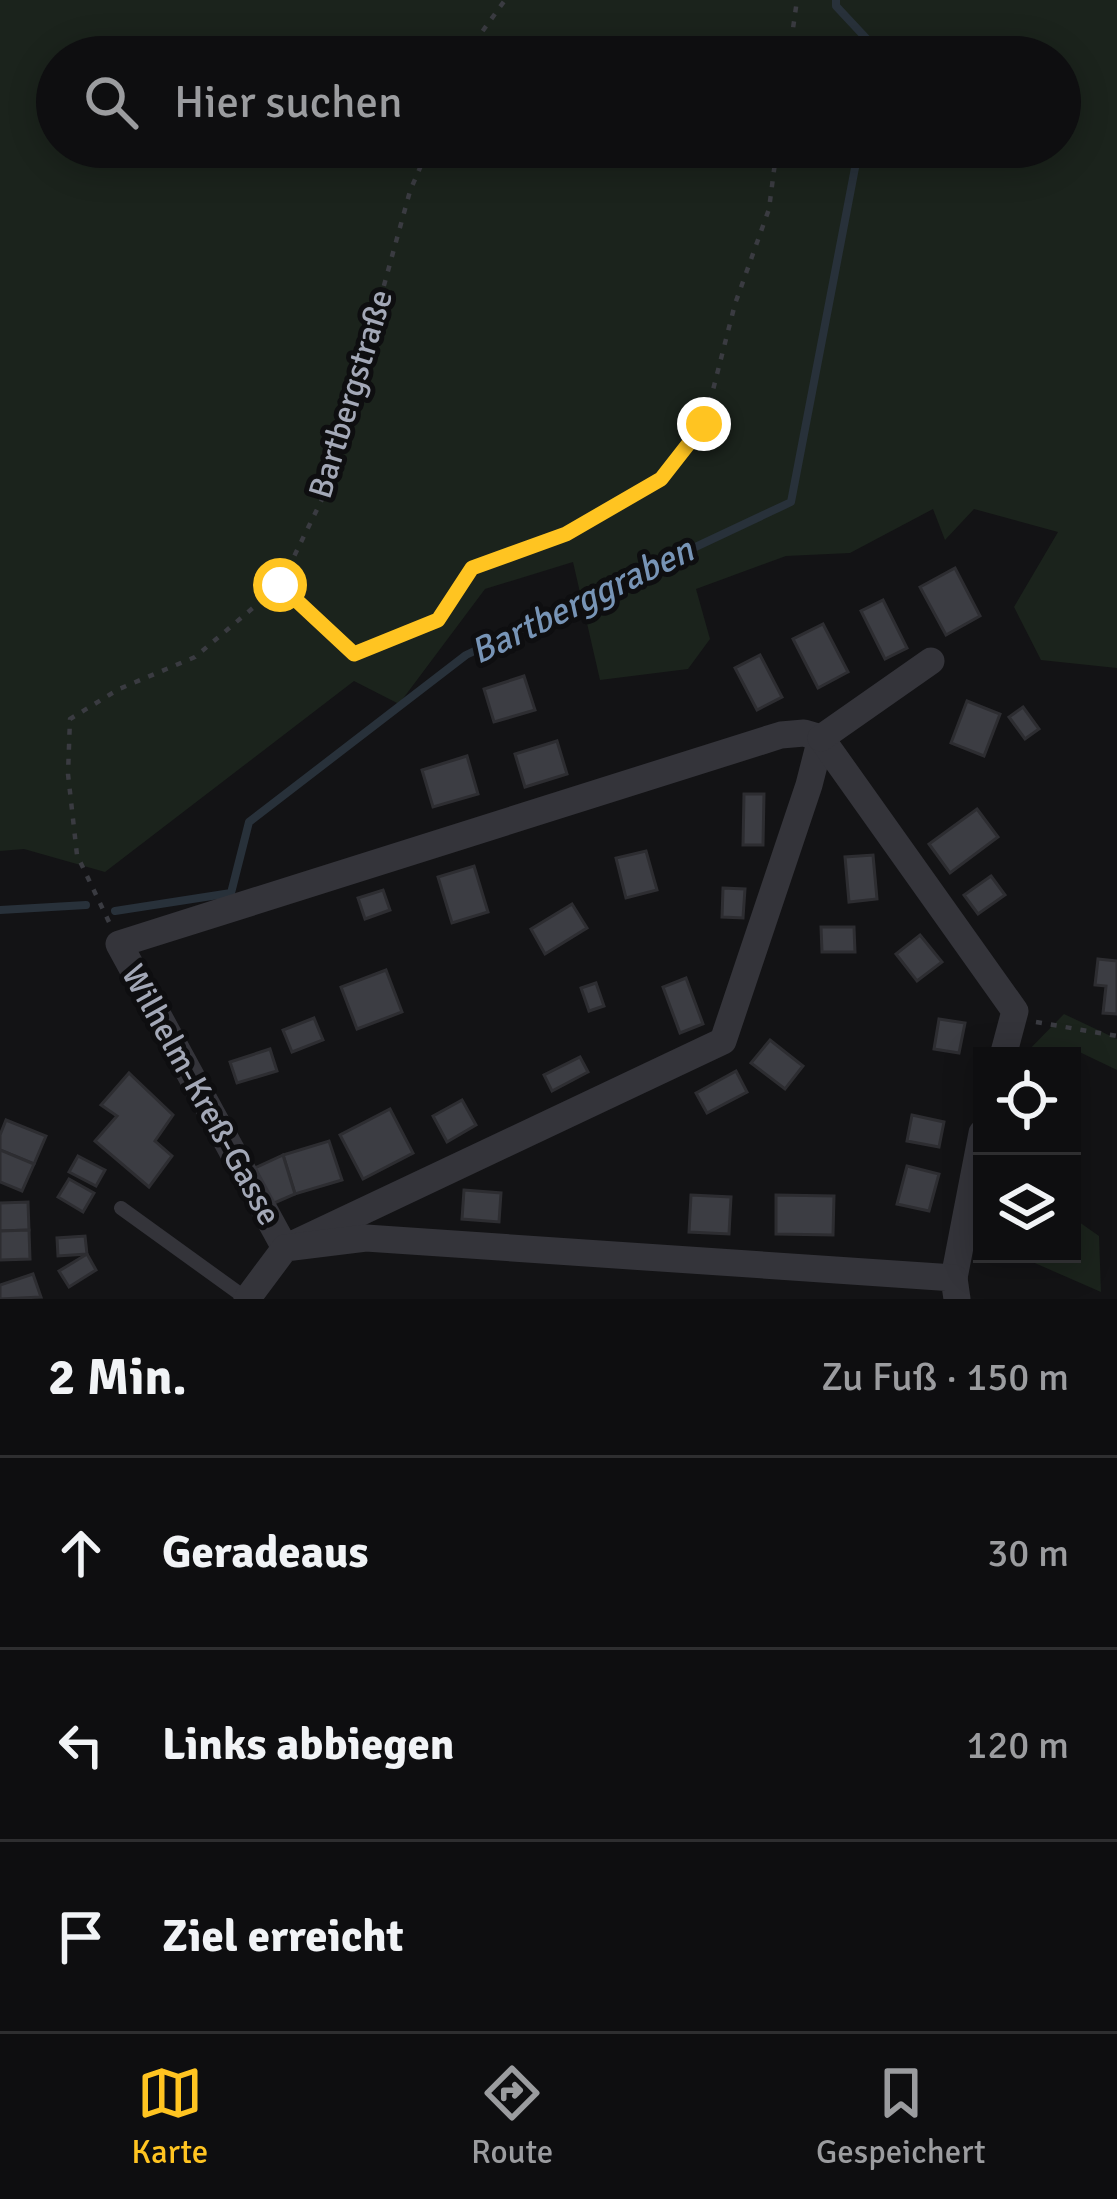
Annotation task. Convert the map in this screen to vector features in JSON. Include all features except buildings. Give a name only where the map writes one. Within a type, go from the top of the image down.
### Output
[{"type":"street","points":[[931,661],[820,738],[1015,1011],[1005,1047]]},
{"type":"street","name":"Wilhelm-Kreß-Gasse","points":[[782,735],[820,738],[723,1041],[285,1248],[119,944],[782,735]]},
{"type":"street","points":[[247,1299],[285,1248],[365,1238],[956,1289],[978,1155]]},
{"type":"lane","points":[[121,1208],[247,1299]]},
{"type":"path","points":[[479,36],[505,0]]},
{"type":"path","points":[[792,36],[797,0]]},
{"type":"path","name":"Bartbergstraße","points":[[119,944],[77,855],[68,773],[70,719],[119,689],[195,657],[280,585],[329,485],[420,168]]},
{"type":"path","points":[[280,585],[354,654],[438,620],[472,568],[566,534],[661,479],[704,424],[735,304],[769,209],[774,168]]},
{"type":"path","points":[[1015,1011],[1038,1023],[1117,1036]]},
{"type":"shaded area","points":[[0,0],[1117,0],[1117,668],[1041,660],[1014,607],[1058,532],[974,509],[945,540],[933,509],[850,553],[786,556],[696,589],[710,639],[688,669],[600,680],[573,562],[485,589],[399,704],[354,681],[105,872],[24,849],[0,851]]},
{"type":"shaded area","points":[[1064,1014],[1117,1039],[1117,1070],[1081,1053],[1081,1047],[1032,1047]]},
{"type":"shaded area","points":[[1081,1223],[1099,1236],[1101,1292],[1035,1263],[1081,1263]]},
{"type":"waterway","name":"Bartberggraben","points":[[836,0],[836,6],[864,36]]},
{"type":"waterway","name":"Bartberggraben","points":[[115,911],[231,893],[249,822],[466,655],[791,502],[855,168]]},
{"type":"waterway","name":"Bartberggraben","points":[[0,910],[86,905]]},
{"type":"route","points":[[280,585],[354,654],[438,620],[472,568],[566,534],[661,479],[704,424]]}]
